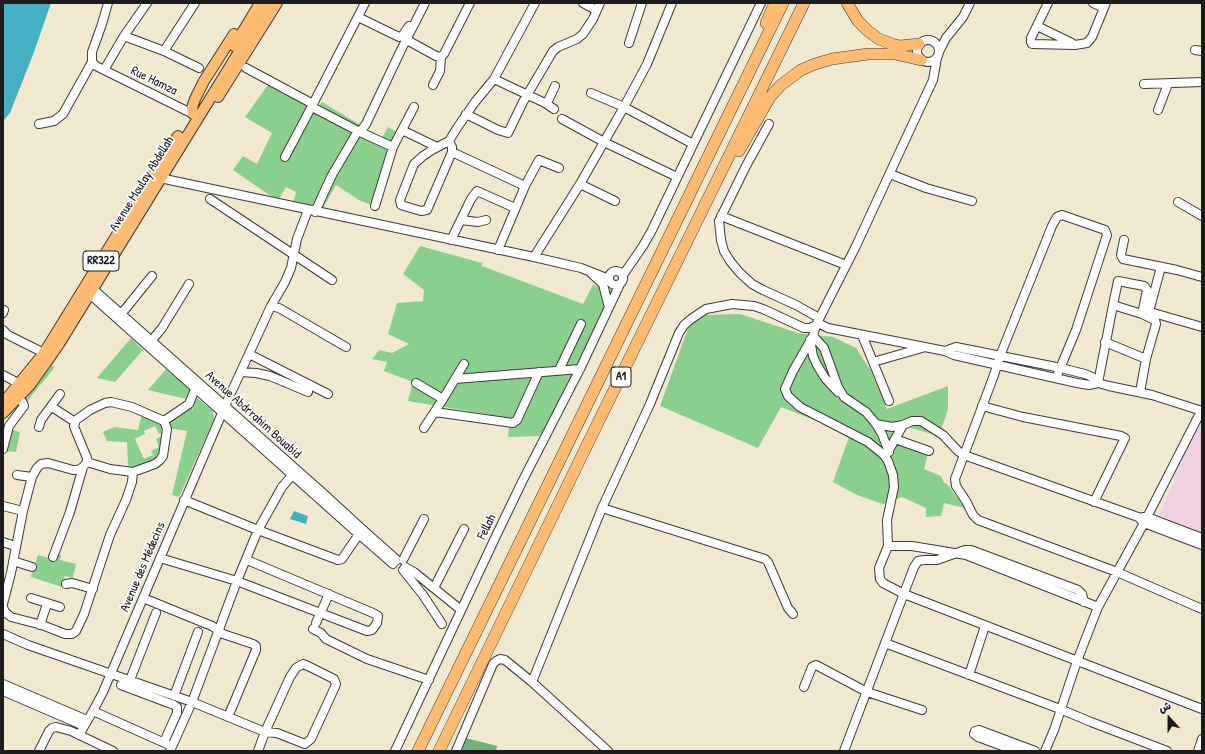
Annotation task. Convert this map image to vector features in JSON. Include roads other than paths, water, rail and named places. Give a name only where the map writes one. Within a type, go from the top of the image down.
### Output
[{"type":"highway","points":[[767,21],[770,3]]},
{"type":"highway","points":[[740,90],[745,66],[775,3]]},
{"type":"highway","name":"A1","points":[[418,751],[783,3]]},
{"type":"highway","name":"A1","points":[[439,751],[804,3]]},
{"type":"highway","points":[[847,3],[862,26],[879,39],[900,46],[919,44]]},
{"type":"highway","points":[[692,231],[770,98],[781,85],[794,74],[808,66],[822,61],[868,54],[895,54],[923,61]]},
{"type":"main road","name":"Avenue Moulay Abdellah","points":[[193,114],[192,108],[204,81],[253,3]]},
{"type":"main road","name":"Avenue Moulay Abdellah","points":[[3,403],[44,353],[193,114],[260,3]]},
{"type":"main road","name":"Avenue Moulay Abdellah","points":[[3,413],[36,377],[59,344],[269,3]]},
{"type":"main road","name":"Avenue Moulay Abdellah","points":[[193,125],[210,108],[277,3]]},
{"type":"street","points":[[39,124],[54,121],[63,114],[92,62],[92,52],[108,3]]},
{"type":"street","points":[[104,70],[124,36],[147,3]]},
{"type":"street","points":[[164,51],[195,3]]},
{"type":"street","points":[[285,157],[313,106],[365,3]]},
{"type":"street","points":[[358,17],[400,37],[408,29],[420,3]]},
{"type":"street","name":"Avenue des Médecins","points":[[79,734],[93,711],[224,409],[271,306],[285,282],[291,268],[293,253],[299,231],[332,175],[369,118],[392,68],[425,3]]},
{"type":"street","points":[[433,85],[440,71],[441,57],[444,54],[470,3]]},
{"type":"street","points":[[449,141],[452,147],[452,152],[427,210],[421,211],[401,205],[400,200],[413,167],[417,161],[449,141],[474,102],[494,79],[535,3]]},
{"type":"street","points":[[466,114],[498,130],[508,133],[523,102],[555,49],[577,39],[583,34],[592,19],[598,7],[583,3]]},
{"type":"street","points":[[629,43],[642,3]]},
{"type":"street","points":[[534,257],[580,184],[624,107],[647,64],[672,3]]},
{"type":"street","name":"Fellah","points":[[613,280],[623,280],[623,275],[643,246],[761,3]]},
{"type":"street","points":[[929,89],[929,77],[923,61],[917,51],[919,44],[924,40],[931,39],[949,30],[960,16],[966,3]]},
{"type":"street","points":[[891,466],[884,455],[872,445],[800,407],[788,396],[785,389],[793,371],[812,338],[818,322],[890,174],[929,89],[933,80],[940,50],[946,38],[963,17],[970,3]]},
{"type":"street","points":[[1048,3],[1031,38],[1032,44],[1075,45],[1084,44],[1090,41],[1105,5],[1093,3]]},
{"type":"street","points":[[1037,26],[1075,45]]},
{"type":"street","points":[[124,36],[164,51],[199,68]]},
{"type":"street","points":[[931,39],[937,43],[940,50]]},
{"type":"street","points":[[407,40],[436,56],[441,57]]},
{"type":"street","points":[[923,61],[930,62],[937,58]]},
{"type":"street","name":"Rue Hamza","points":[[92,62],[96,66],[193,114]]},
{"type":"street","points":[[246,68],[359,132],[393,147]]},
{"type":"street","points":[[494,79],[545,103],[554,109]]},
{"type":"street","points":[[1144,84],[1202,82]]},
{"type":"street","points":[[1158,110],[1168,84]]},
{"type":"street","points":[[545,103],[548,101],[555,86]]},
{"type":"street","points":[[591,93],[624,107],[693,144]]},
{"type":"street","points":[[374,206],[393,147],[414,107]]},
{"type":"street","points":[[562,119],[676,178]]},
{"type":"street","points":[[769,124],[746,166],[722,216],[719,226],[723,246],[730,261],[739,272],[757,287],[796,305],[828,328],[923,348],[945,351],[954,355],[1061,368],[1092,377],[1098,383]]},
{"type":"street","points":[[402,130],[434,149]]},
{"type":"street","points":[[452,152],[525,186]]},
{"type":"street","points":[[498,250],[525,186],[539,160],[559,168]]},
{"type":"street","points":[[890,174],[926,188],[972,201]]},
{"type":"street","points":[[160,178],[534,257],[584,269],[613,280]]},
{"type":"street","points":[[580,184],[615,201]]},
{"type":"street","points":[[451,240],[471,199],[477,191],[515,208]]},
{"type":"street","points":[[210,198],[332,280]]},
{"type":"street","points":[[1178,202],[1202,216]]},
{"type":"street","points":[[1056,378],[1076,330],[1107,235],[1104,230],[1062,215],[1057,217],[1052,226],[999,360],[955,481],[956,486],[976,518],[1116,572],[1202,609]]},
{"type":"street","points":[[722,216],[846,265]]},
{"type":"street","points":[[461,220],[478,222],[486,220]]},
{"type":"street","points":[[1124,240],[1121,255],[1123,259],[1202,277]]},
{"type":"street","points":[[1161,267],[1150,312],[1202,327]]},
{"type":"street","points":[[584,269],[597,277],[603,284],[608,304]]},
{"type":"street","points":[[119,316],[152,276]]},
{"type":"street","name":"Fellah","points":[[395,751],[523,480],[580,369],[605,315],[613,280]]},
{"type":"street","name":"Fellah","points":[[605,315],[613,280]]},
{"type":"street","points":[[1098,383],[1118,280],[1147,288],[1142,314]]},
{"type":"street","points":[[150,344],[162,328],[189,284]]},
{"type":"street","name":"Avenue Abdrrahim Bouabid","points":[[91,292],[196,386],[224,409],[360,532],[400,564],[421,591],[442,624]]},
{"type":"street","points":[[532,682],[602,508],[650,404],[679,333],[687,321],[706,309],[739,304],[763,309],[804,328],[810,328],[818,322]]},
{"type":"street","points":[[1113,304],[1154,319],[1156,323],[1146,358],[1140,392]]},
{"type":"street","points":[[271,306],[279,308],[346,347]]},
{"type":"street","points":[[560,370],[582,324]]},
{"type":"street","points":[[3,330],[8,335],[44,353]]},
{"type":"street","points":[[862,335],[889,401]]},
{"type":"street","points":[[812,338],[813,356],[817,365],[830,384],[866,412],[876,424],[884,438],[888,450],[894,487],[887,520],[889,536],[888,546],[879,568],[880,579],[883,583],[904,594],[1202,709]]},
{"type":"street","points":[[812,338],[824,348],[838,387],[844,396]]},
{"type":"street","points":[[1105,342],[1146,358]]},
{"type":"street","points":[[873,362],[923,348]]},
{"type":"street","points":[[249,354],[328,394]]},
{"type":"street","points":[[999,360],[1056,378],[1089,385],[1098,383],[1140,392],[1202,411],[1143,519],[1098,608],[1060,709],[1054,730],[1044,751]]},
{"type":"street","points":[[424,428],[444,399],[464,364]]},
{"type":"street","points":[[455,379],[580,369]]},
{"type":"street","points":[[241,372],[270,376],[308,392]]},
{"type":"street","points":[[435,412],[513,423],[517,420],[539,372]]},
{"type":"street","points":[[3,375],[20,384]]},
{"type":"street","points":[[416,383],[444,399]]},
{"type":"street","points":[[164,421],[189,404],[196,386]]},
{"type":"street","points":[[39,427],[41,420],[52,407],[60,394]]},
{"type":"street","points":[[3,449],[8,426],[24,406],[18,398]]},
{"type":"street","points":[[53,557],[70,512],[85,465],[86,458],[74,426],[78,418],[90,410],[105,403],[111,402],[132,407],[164,421],[166,426],[166,443],[161,459],[155,464],[133,472],[85,465],[78,470],[73,470],[44,463],[37,468],[32,477],[15,546],[3,605],[4,612],[10,618],[40,625],[65,634],[70,634],[74,633],[84,614],[110,535],[130,491],[133,472]]},
{"type":"street","points":[[982,406],[1023,418],[1125,438],[1094,502]]},
{"type":"street","points":[[52,407],[75,422]]},
{"type":"street","points":[[876,424],[892,427],[903,425],[912,421],[921,421],[943,436],[964,455],[1094,502],[1202,538]]},
{"type":"street","points":[[888,450],[903,425]]},
{"type":"street","points":[[872,445],[880,442],[884,438]]},
{"type":"street","points":[[895,439],[929,451]]},
{"type":"street","points":[[168,746],[192,702],[237,581],[258,530],[282,487],[294,472]]},
{"type":"street","points":[[17,475],[32,477]]},
{"type":"street","points":[[184,500],[338,560],[342,558],[360,532]]},
{"type":"street","points":[[3,506],[23,511]]},
{"type":"street","points":[[602,508],[765,559],[768,562],[788,608],[793,614]]},
{"type":"street","points":[[424,519],[400,564],[414,572],[461,610]]},
{"type":"street","points":[[1143,519],[1202,545]]},
{"type":"street","points":[[434,588],[464,529]]},
{"type":"street","points":[[3,542],[15,546]]},
{"type":"street","points":[[888,546],[912,546],[957,553]]},
{"type":"street","points":[[844,751],[904,594],[918,562],[924,560],[937,560],[968,550],[975,551],[1078,590],[1082,594],[1084,602],[1098,608]]},
{"type":"street","points":[[160,558],[237,581],[321,612],[369,632],[377,623],[378,617],[375,614],[246,560]]},
{"type":"street","points":[[13,561],[32,567]]},
{"type":"street","points":[[66,584],[72,583],[93,589]]},
{"type":"street","points":[[329,594],[315,626],[326,639],[367,659],[429,680]]},
{"type":"street","points":[[31,598],[60,607]]},
{"type":"street","points":[[143,598],[212,626],[223,634],[253,644],[256,648],[228,717]]},
{"type":"street","points":[[40,625],[48,604]]},
{"type":"street","points":[[130,680],[156,613]]},
{"type":"street","points":[[969,675],[986,626]]},
{"type":"street","points":[[174,696],[198,632]]},
{"type":"street","points":[[3,634],[28,645],[192,702],[266,732],[277,733],[305,744],[310,739],[317,727],[336,686],[334,679],[303,664],[296,668],[290,677],[266,732],[258,751]]},
{"type":"street","points":[[885,643],[1167,751]]},
{"type":"street","points":[[456,751],[496,661],[500,659],[505,660],[532,682],[608,751]]},
{"type":"street","points":[[804,687],[812,667],[816,665],[867,692],[922,710]]},
{"type":"street","points":[[3,684],[86,723]]},
{"type":"street","points":[[121,685],[174,704],[178,713],[168,746]]},
{"type":"street","points":[[3,691],[86,723]]},
{"type":"street","points":[[93,711],[168,746]]},
{"type":"street","points":[[39,751],[49,731],[56,727],[67,729],[79,734],[113,751]]},
{"type":"street","points":[[1016,751],[976,736],[974,734],[975,731],[979,730],[1035,751]]},
{"type":"street","points":[[1198,751],[1202,739]]},
{"type":"water","points":[[3,3],[51,3],[10,113],[3,121]]},
{"type":"water","points":[[294,511],[308,516],[306,524],[290,519]]}]
